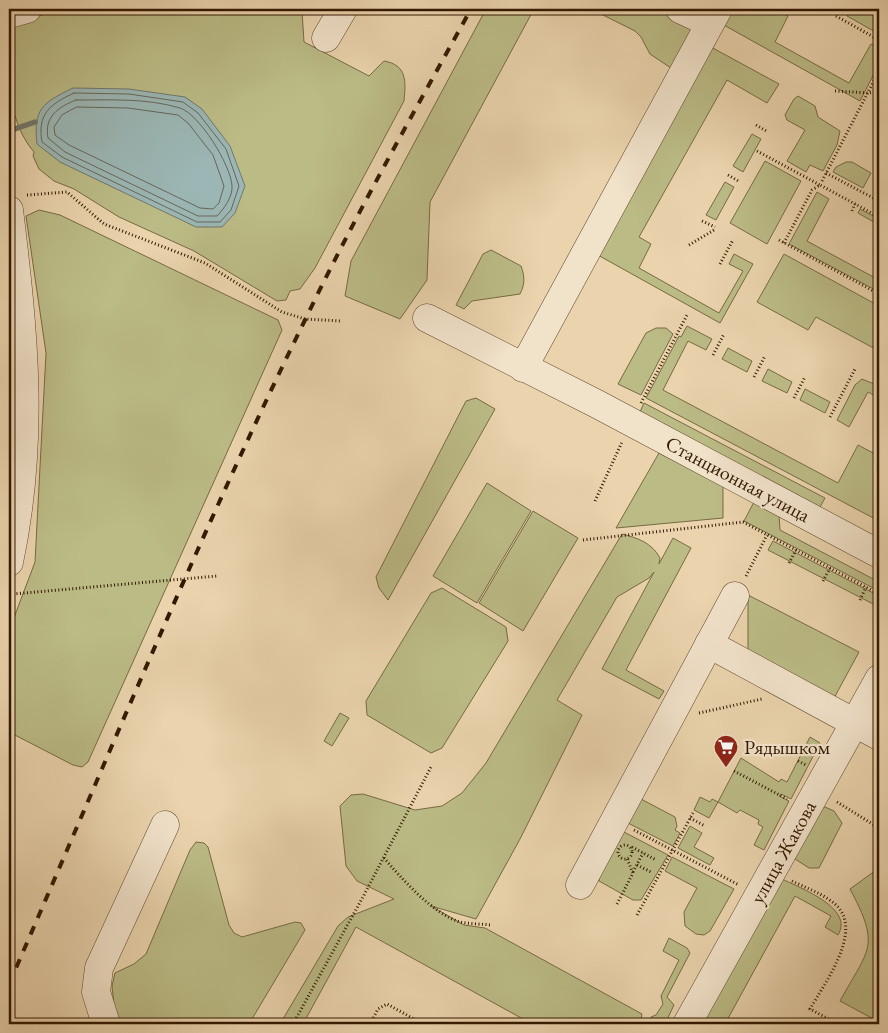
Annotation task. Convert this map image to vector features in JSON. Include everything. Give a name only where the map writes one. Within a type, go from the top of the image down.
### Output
[{"type":"street","points":[[9,14],[27,9]]},
{"type":"street","points":[[326,38],[343,9]]},
{"type":"street","points":[[523,368],[714,16],[680,9]]},
{"type":"street","points":[[9,562],[24,462],[26,394],[16,203]]},
{"type":"street","name":"Станционная улица","points":[[427,318],[597,404],[879,554]]},
{"type":"street","points":[[580,884],[735,596]]},
{"type":"street","points":[[709,644],[879,736]]},
{"type":"street","name":"улица Жакова","points":[[687,1024],[879,679]]},
{"type":"street","points":[[106,1024],[96,992],[99,968],[165,825]]},
{"type":"path","points":[[836,16],[879,40]]},
{"type":"path","points":[[822,181],[879,71]]},
{"type":"path","points":[[835,91],[868,93],[879,91]]},
{"type":"path","points":[[756,125],[768,132]]},
{"type":"path","points":[[757,151],[879,216]]},
{"type":"path","points":[[826,173],[879,201]]},
{"type":"path","points":[[728,175],[740,182]]},
{"type":"path","points":[[784,243],[812,190],[820,185]]},
{"type":"path","points":[[16,203],[40,193],[67,192],[104,224],[205,263],[282,312],[305,320],[341,321]]},
{"type":"path","points":[[852,211],[855,204]]},
{"type":"path","points":[[688,245],[714,229],[702,220]]},
{"type":"path","points":[[720,264],[732,240]]},
{"type":"path","points":[[779,240],[879,294]]},
{"type":"path","points":[[642,400],[687,315]]},
{"type":"path","points":[[713,355],[724,334]]},
{"type":"path","points":[[754,377],[764,356]]},
{"type":"path","points":[[830,417],[855,369]]},
{"type":"path","points":[[794,398],[805,377]]},
{"type":"path","points":[[595,500],[624,436]]},
{"type":"path","points":[[583,540],[743,522],[879,594]]},
{"type":"path","points":[[735,596],[767,535]]},
{"type":"path","points":[[789,563],[796,550]]},
{"type":"path","points":[[823,581],[830,568]]},
{"type":"path","points":[[13,594],[216,576]]},
{"type":"path","points":[[860,600],[866,587]]},
{"type":"path","points":[[669,719],[797,692]]},
{"type":"path","points":[[293,1024],[431,767]]},
{"type":"path","points":[[734,771],[792,801]]},
{"type":"path","points":[[834,800],[879,828]]},
{"type":"path","points":[[637,915],[693,812]]},
{"type":"path","points":[[690,818],[705,826]]},
{"type":"path","points":[[615,820],[744,888]]},
{"type":"path","points":[[629,846],[656,860]]},
{"type":"path","points":[[617,904],[643,853]]},
{"type":"path","points":[[384,857],[404,882],[438,909],[460,922],[491,925]]},
{"type":"path","points":[[627,859],[633,873]]},
{"type":"path","points":[[637,865],[651,872]]},
{"type":"path","points":[[773,870],[834,903],[842,914],[846,925],[845,942],[810,1009],[838,1024]]},
{"type":"path","points":[[370,1024],[378,1009],[387,1004],[423,1024]]},
{"type":"green space","points":[[64,9],[300,9],[302,11],[304,42],[369,76],[384,61],[392,63],[401,70],[405,81],[404,101],[315,268],[300,289],[290,291],[286,300],[277,301],[194,251],[119,217],[74,189],[54,181],[39,169],[33,156],[34,152],[24,138],[17,123],[13,107],[9,74],[9,24]]},
{"type":"green space","points":[[486,9],[534,9],[430,202],[427,280],[400,319],[345,296],[351,261]]},
{"type":"green space","points":[[591,9],[663,9],[693,23],[696,34],[674,70],[650,54],[641,37],[635,31]]},
{"type":"green space","points":[[730,9],[775,9],[788,16],[775,42],[849,83],[871,44],[879,48],[879,64],[860,101],[722,24]]},
{"type":"green space","points":[[851,9],[879,9],[879,34],[847,16]]},
{"type":"green space","points":[[711,47],[779,84],[767,103],[727,80],[639,237],[651,244],[639,268],[719,313],[743,271],[729,264],[734,254],[753,264],[720,323],[596,254]]},
{"type":"green space","points":[[798,96],[815,106],[818,117],[840,131],[837,145],[823,171],[810,165],[806,172],[787,161],[805,130],[787,120],[785,115],[794,99]]},
{"type":"green space","points":[[752,134],[761,139],[743,172],[733,166]]},
{"type":"green space","points":[[765,161],[801,181],[767,244],[730,223]]},
{"type":"green space","points":[[846,162],[852,162],[871,173],[863,188],[833,172],[836,167]]},
{"type":"green space","points":[[725,182],[734,187],[716,220],[706,215]]},
{"type":"green space","points":[[817,192],[829,199],[807,241],[879,280],[879,292],[789,244]]},
{"type":"green space","points":[[860,209],[879,219],[879,225],[858,213]]},
{"type":"green space","points":[[39,210],[60,215],[278,320],[282,330],[88,762],[82,767],[73,765],[9,732],[9,631],[35,562],[46,353],[26,216]]},
{"type":"green space","points":[[491,250],[521,266],[524,280],[520,294],[472,301],[464,309],[456,305],[483,254]]},
{"type":"green space","points":[[784,254],[879,306],[879,351],[816,317],[808,330],[757,302]]},
{"type":"green space","points":[[687,326],[712,339],[706,350],[688,341],[663,390],[838,483],[858,445],[879,456],[879,521],[646,398],[679,336],[681,337]]},
{"type":"green space","points":[[656,328],[666,328],[673,334],[641,395],[618,384],[646,333]]},
{"type":"green space","points":[[728,348],[752,361],[747,372],[722,359]]},
{"type":"green space","points":[[768,369],[792,382],[787,393],[762,381]]},
{"type":"green space","points":[[862,379],[879,386],[879,398],[868,392],[849,427],[837,420],[855,385]]},
{"type":"green space","points":[[805,389],[830,402],[825,413],[800,400]]},
{"type":"green space","points":[[476,398],[495,409],[388,600],[379,588],[376,577],[466,401]]},
{"type":"green space","points":[[644,403],[825,498],[819,509],[639,414]]},
{"type":"green space","points":[[659,453],[723,486],[723,518],[616,528]]},
{"type":"green space","points":[[487,483],[531,511],[477,603],[433,576]]},
{"type":"green space","points":[[754,502],[779,515],[780,530],[879,582],[879,591],[744,521]]},
{"type":"green space","points":[[533,511],[578,538],[523,631],[479,603]]},
{"type":"green space","points":[[622,534],[639,539],[653,548],[660,558],[659,564],[673,538],[691,548],[626,670],[664,691],[659,699],[602,669],[654,572],[649,578],[617,597],[557,700],[582,715],[520,839],[476,919],[431,906],[464,925],[485,928],[642,1014],[640,1024],[532,1024],[356,927],[303,1024],[280,1024],[338,926],[348,917],[394,899],[357,881],[346,866],[340,806],[351,795],[363,794],[415,810],[442,806],[462,793],[486,763]]},
{"type":"green space","points":[[773,541],[879,596],[879,607],[768,550]]},
{"type":"green space","points":[[442,588],[506,627],[508,641],[442,748],[431,753],[367,715],[366,701],[431,593]]},
{"type":"green space","points":[[748,595],[859,652],[833,700],[748,655]]},
{"type":"green space","points":[[340,713],[349,718],[332,746],[324,741]]},
{"type":"green space","points":[[810,737],[820,743],[791,799],[781,794],[779,796],[789,801],[764,850],[754,845],[763,827],[758,824],[759,820],[740,810],[737,813],[718,802],[741,758],[779,782],[781,779],[787,782]]},
{"type":"green space","points":[[700,797],[710,802],[712,799],[718,802],[709,818],[694,810]]},
{"type":"green space","points":[[641,799],[675,817],[677,826],[675,830],[680,833],[673,846],[626,822]]},
{"type":"green space","points":[[825,807],[834,811],[842,823],[819,868],[809,868],[792,857],[818,808]]},
{"type":"green space","points":[[690,826],[702,833],[694,847],[714,858],[710,865],[678,848]]},
{"type":"green space","points":[[622,831],[668,855],[641,900],[633,900],[599,881]]},
{"type":"green space","points":[[196,842],[204,843],[208,847],[229,925],[234,933],[242,937],[295,922],[301,923],[305,930],[249,1024],[116,1024],[112,986],[115,973],[134,964],[146,954],[190,850]]},
{"type":"green space","points":[[672,857],[734,889],[710,931],[704,935],[696,934],[685,926],[684,912],[697,888],[665,871]]},
{"type":"green space","points":[[879,868],[879,1022],[840,1001],[864,958],[868,947],[866,924],[850,889]]},
{"type":"green space","points":[[778,877],[810,892],[831,907],[838,916],[841,925],[838,935],[825,927],[831,916],[795,896],[725,1024],[696,1024]]},
{"type":"green space","points":[[669,938],[687,948],[690,953],[667,997],[674,1005],[665,1024],[651,1024],[651,1017],[656,1015],[663,1004],[661,996],[679,960],[663,951]]},
{"type":"water","points":[[73,88],[129,89],[185,97],[202,109],[230,146],[245,186],[235,213],[222,227],[196,227],[60,162],[37,144],[38,115],[47,103]]},
{"type":"waterway","points":[[9,131],[35,122]]},
{"type":"railway","points":[[9,984],[227,484],[344,241],[471,9]]},
{"type":"place","name":"Рядышком","points":[[726,768]]}]
